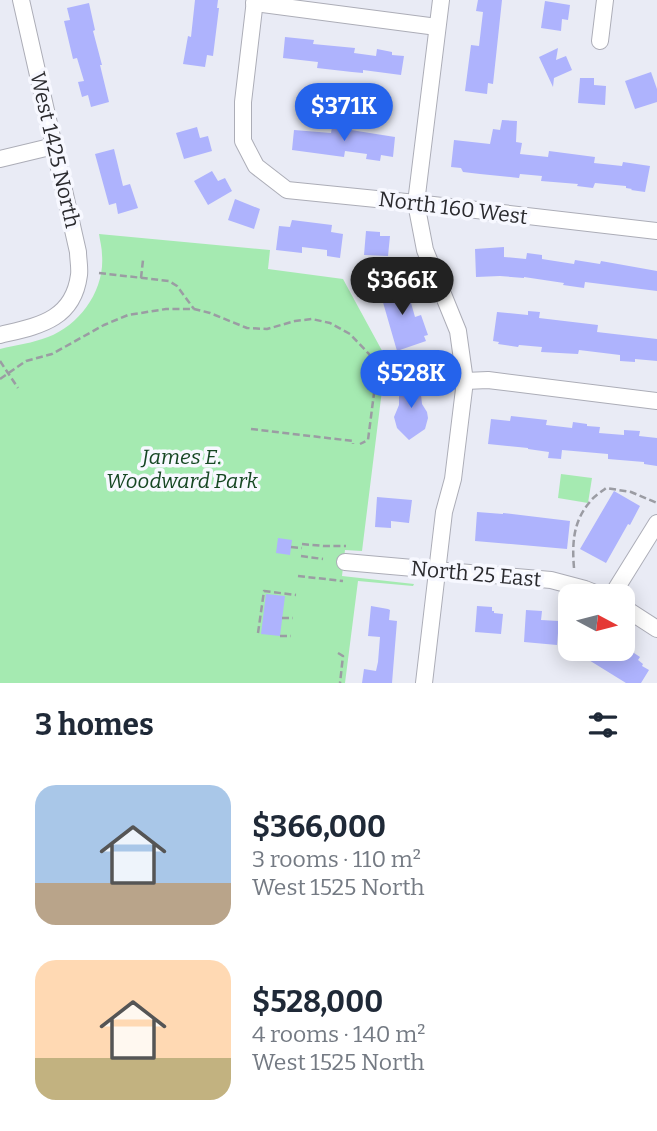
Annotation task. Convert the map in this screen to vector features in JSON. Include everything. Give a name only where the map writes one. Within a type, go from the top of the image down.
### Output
[{"type":"street","name":"West 1425 North","points":[[0,335],[34,327],[59,316],[71,299],[79,275],[78,252],[21,0]]},
{"type":"street","points":[[424,683],[436,570],[444,512],[453,479],[465,381],[458,331],[425,250],[416,203],[441,0]]},
{"type":"street","points":[[600,41],[605,0]]},
{"type":"street","points":[[255,1],[437,27]]},
{"type":"street","name":"North 160 West","points":[[255,1],[243,102],[243,141],[256,166],[287,190],[657,231]]},
{"type":"street","points":[[0,159],[54,146]]},
{"type":"street","points":[[465,381],[488,380],[657,401]]},
{"type":"street","points":[[619,584],[657,523]]},
{"type":"street","name":"North 25 East","points":[[345,562],[551,580],[566,584]]},
{"type":"street","points":[[635,615],[657,629]]},
{"type":"path","points":[[141,278],[143,260]]},
{"type":"path","points":[[99,273],[173,282],[194,309]]},
{"type":"path","points":[[0,379],[26,361],[52,355],[104,325],[128,316],[166,309],[194,309],[247,328],[267,329],[312,319],[330,323],[350,334],[369,354],[377,370],[368,440],[360,444]]},
{"type":"path","points":[[0,361],[18,388]]},
{"type":"path","points":[[251,429],[354,441],[353,444]]},
{"type":"path","points":[[574,568],[574,530],[589,503],[606,488],[631,492],[657,503]]},
{"type":"path","points":[[291,547],[346,546]]},
{"type":"path","points":[[300,556],[323,559]]},
{"type":"path","points":[[298,576],[343,581]]},
{"type":"path","points":[[258,634],[264,591],[296,595]]},
{"type":"path","points":[[282,618],[293,618]]},
{"type":"path","points":[[280,636],[291,636]]},
{"type":"path","points":[[338,653],[343,660],[340,683]]},
{"type":"green space","name":"James E. Woodward Park","points":[[99,234],[270,250],[268,269],[343,279],[386,358],[362,551],[345,550],[342,576],[414,584],[358,581],[345,683],[0,683],[0,349],[48,337],[80,315],[95,293],[99,281],[102,255]]},
{"type":"green space","points":[[561,474],[592,478],[588,503],[558,498]]},
{"type":"building","points":[[195,0],[218,0],[213,56],[207,55],[205,67],[183,64],[188,36],[191,37]]},
{"type":"building","points":[[478,0],[502,0],[493,84],[488,83],[487,94],[465,91],[471,45],[479,46],[483,12],[476,11]]},
{"type":"building","points":[[545,1],[570,5],[568,20],[562,19],[561,31],[541,28]]},
{"type":"building","points":[[89,3],[109,102],[91,107],[88,95],[82,97],[78,82],[84,81],[77,58],[73,59],[64,21],[70,20],[67,8]]},
{"type":"building","points":[[285,37],[314,40],[313,44],[355,48],[354,53],[376,56],[377,49],[392,52],[392,55],[404,56],[401,75],[317,68],[318,62],[283,58]]},
{"type":"building","points":[[558,48],[556,60],[566,56],[572,70],[554,78],[553,87],[539,57]]},
{"type":"building","points":[[651,72],[657,89],[657,102],[635,109],[625,81]]},
{"type":"building","points":[[580,78],[594,78],[594,85],[606,86],[605,105],[578,103]]},
{"type":"building","points":[[502,120],[517,121],[516,142],[522,143],[520,154],[548,157],[549,151],[595,157],[594,163],[622,166],[623,162],[650,166],[645,192],[631,190],[626,186],[595,183],[593,188],[541,181],[542,176],[520,174],[519,178],[463,172],[461,168],[451,167],[454,140],[490,144],[493,129],[500,130]]},
{"type":"building","points":[[197,127],[200,138],[208,136],[212,151],[184,159],[176,133]]},
{"type":"building","points":[[332,127],[395,137],[393,157],[381,155],[380,161],[366,159],[367,154],[345,151],[344,157],[292,150],[294,130],[331,133]]},
{"type":"building","points":[[114,149],[123,186],[130,184],[138,208],[118,214],[116,203],[109,205],[95,154]]},
{"type":"building","points":[[212,171],[218,181],[225,178],[232,191],[208,205],[194,181]]},
{"type":"building","points":[[235,199],[260,209],[254,229],[228,220]]},
{"type":"building","points":[[292,220],[332,225],[331,232],[343,234],[340,258],[327,256],[327,250],[302,247],[302,253],[276,250],[279,226],[290,227]]},
{"type":"building","points":[[366,231],[390,236],[388,256],[364,255]]},
{"type":"building","points":[[504,247],[504,257],[526,259],[527,253],[542,255],[542,259],[574,264],[575,260],[600,264],[601,261],[657,271],[657,291],[585,282],[584,288],[524,277],[476,277],[475,249]]},
{"type":"building","points":[[396,280],[399,291],[407,289],[415,317],[421,315],[428,335],[424,336],[426,341],[397,351],[378,285]]},
{"type":"building","points":[[528,311],[540,312],[539,318],[598,325],[597,332],[657,339],[657,361],[620,361],[620,355],[579,350],[578,354],[541,352],[542,347],[518,347],[493,341],[497,312],[528,315]]},
{"type":"building","points":[[407,380],[420,385],[422,404],[428,418],[425,429],[409,440],[397,428],[394,417],[399,405],[399,388]]},
{"type":"building","points":[[511,416],[547,420],[546,425],[572,428],[573,422],[587,424],[600,427],[599,433],[624,435],[624,430],[640,431],[639,436],[657,438],[657,466],[644,462],[608,459],[608,454],[562,450],[561,459],[548,458],[549,452],[488,444],[491,419],[510,421]]},
{"type":"building","points":[[614,491],[640,506],[606,563],[580,549]]},
{"type":"building","points":[[377,497],[412,500],[409,523],[391,521],[391,528],[375,527]]},
{"type":"building","points":[[477,512],[570,521],[567,549],[475,541]]},
{"type":"building","points":[[278,538],[292,540],[290,555],[276,553]]},
{"type":"building","points":[[266,594],[285,596],[280,636],[261,634]]},
{"type":"building","points":[[371,606],[390,610],[389,620],[397,621],[392,683],[362,683],[364,669],[376,671],[378,662],[380,637],[368,636]]},
{"type":"building","points":[[477,606],[492,607],[494,613],[503,614],[501,634],[475,632]]},
{"type":"building","points":[[526,610],[542,611],[541,620],[558,621],[557,645],[524,642]]},
{"type":"building","points":[[635,654],[640,657],[638,660],[642,666],[649,670],[641,683],[626,683],[592,662],[635,662]]}]
